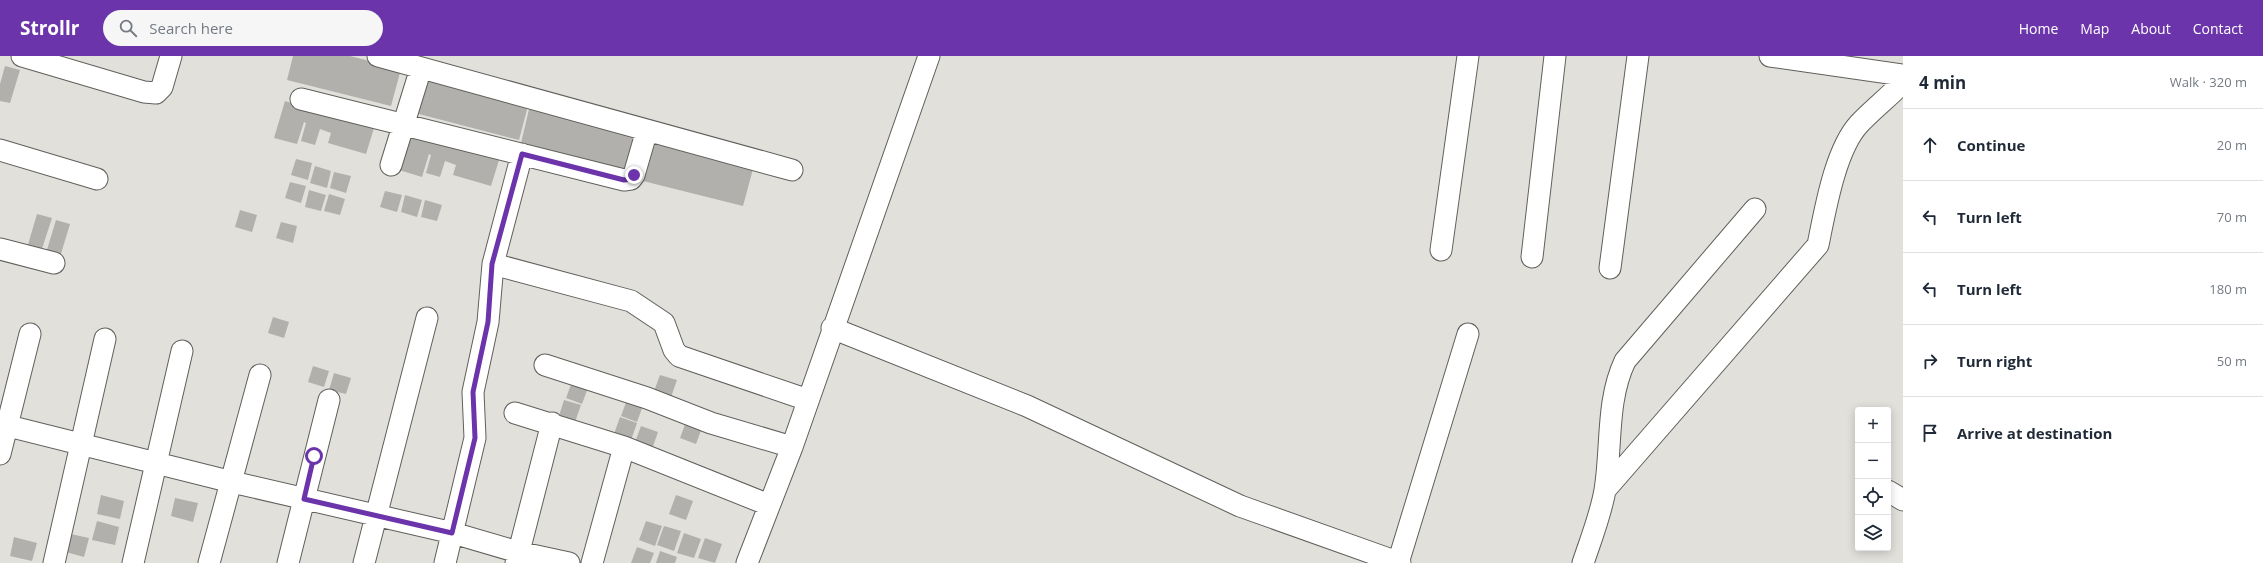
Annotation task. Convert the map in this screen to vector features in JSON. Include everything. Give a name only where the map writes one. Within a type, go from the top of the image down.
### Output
[{"type":"street","points":[[22,56],[144,92],[156,93],[162,87],[171,56]]},
{"type":"street","points":[[378,56],[792,170]]},
{"type":"street","points":[[747,563],[792,447],[832,328],[929,56]]},
{"type":"street","points":[[1441,250],[1468,56]]},
{"type":"street","points":[[1532,256],[1555,56]]},
{"type":"street","points":[[1610,268],[1638,56]]},
{"type":"street","points":[[1770,56],[1903,75]]},
{"type":"street","points":[[391,165],[421,68]]},
{"type":"street","points":[[1605,490],[1818,245],[1826,206],[1845,147],[1858,125],[1887,100],[1903,82]]},
{"type":"street","points":[[301,99],[624,180],[631,179],[634,175],[646,130]]},
{"type":"street","points":[[0,150],[97,179]]},
{"type":"street","points":[[445,563],[475,438],[473,392],[488,322],[492,264],[522,154]]},
{"type":"street","points":[[1583,563],[1605,490],[1613,398],[1617,378],[1625,361],[1755,209]]},
{"type":"street","points":[[0,249],[54,263]]},
{"type":"street","points":[[492,264],[631,301],[664,323],[674,350],[679,356],[808,400]]},
{"type":"street","points":[[364,563],[427,318]]},
{"type":"street","points":[[832,328],[1027,406],[1240,506],[1399,563],[1468,334]]},
{"type":"street","points":[[0,454],[4,425],[30,334]]},
{"type":"street","points":[[54,563],[105,339]]},
{"type":"street","points":[[133,563],[182,351]]},
{"type":"street","points":[[545,365],[647,398],[711,423],[792,447]]},
{"type":"street","points":[[209,563],[260,375]]},
{"type":"street","points":[[288,563],[329,400]]},
{"type":"street","points":[[514,412],[624,447],[769,505]]},
{"type":"street","points":[[517,558],[552,423]]},
{"type":"street","points":[[4,425],[232,482],[452,533],[517,558],[568,563]]},
{"type":"street","points":[[592,563],[624,447]]},
{"type":"street","points":[[1891,493],[1903,500]]},
{"type":"building","points":[[293,56],[350,56],[401,69],[391,106],[287,80]]},
{"type":"building","points":[[5,66],[20,70],[10,103],[0,101],[0,84]]},
{"type":"building","points":[[425,75],[529,102],[519,140],[415,113]]},
{"type":"building","points":[[285,101],[374,128],[366,154],[328,143],[331,133],[320,129],[315,145],[301,141],[306,123],[304,122],[297,144],[274,138]]},
{"type":"building","points":[[530,105],[635,132],[625,169],[521,143]]},
{"type":"building","points":[[410,134],[499,160],[491,186],[453,175],[456,165],[445,161],[440,177],[426,173],[431,155],[429,154],[422,177],[399,170]]},
{"type":"building","points":[[649,142],[753,169],[743,206],[639,180]]},
{"type":"building","points":[[296,159],[312,163],[308,180],[291,175]]},
{"type":"building","points":[[315,166],[331,171],[327,188],[310,183]]},
{"type":"building","points":[[334,172],[351,176],[346,193],[330,188]]},
{"type":"building","points":[[290,182],[306,186],[301,203],[285,198]]},
{"type":"building","points":[[309,190],[326,195],[321,211],[305,207]]},
{"type":"building","points":[[385,191],[402,195],[397,212],[380,207]]},
{"type":"building","points":[[329,194],[345,199],[340,215],[324,211]]},
{"type":"building","points":[[405,195],[422,200],[417,217],[401,212]]},
{"type":"building","points":[[425,200],[442,205],[437,221],[421,217]]},
{"type":"building","points":[[240,210],[257,215],[252,232],[235,227]]},
{"type":"building","points":[[37,214],[52,218],[41,252],[27,248]]},
{"type":"building","points":[[56,220],[70,224],[60,257],[46,253]]},
{"type":"building","points":[[281,222],[297,226],[293,243],[276,238]]},
{"type":"building","points":[[273,317],[289,322],[284,338],[268,333]]},
{"type":"building","points":[[313,366],[329,371],[324,387],[308,382]]},
{"type":"building","points":[[334,373],[351,378],[346,394],[329,390]]},
{"type":"building","points":[[660,375],[677,380],[670,400],[653,394]]},
{"type":"building","points":[[573,379],[589,385],[582,404],[566,398]]},
{"type":"building","points":[[628,397],[644,403],[637,422],[621,416]]},
{"type":"building","points":[[564,400],[581,405],[574,425],[558,419]]},
{"type":"building","points":[[620,417],[637,423],[630,443],[613,437]]},
{"type":"building","points":[[687,419],[703,425],[696,444],[680,438]]},
{"type":"building","points":[[641,426],[658,432],[651,452],[634,445]]},
{"type":"building","points":[[101,495],[124,501],[120,519],[97,514]]},
{"type":"building","points":[[676,495],[693,501],[686,520],[669,514]]},
{"type":"building","points":[[175,498],[198,503],[193,522],[171,516]]},
{"type":"building","points":[[97,521],[119,527],[115,545],[92,540]]},
{"type":"building","points":[[646,521],[662,526],[655,546],[639,540]]},
{"type":"building","points":[[664,526],[681,531],[674,551],[657,545]]},
{"type":"building","points":[[66,533],[89,538],[84,557],[62,551]]},
{"type":"building","points":[[684,533],[701,539],[694,558],[677,553]]},
{"type":"building","points":[[14,537],[37,543],[32,561],[10,556]]},
{"type":"building","points":[[705,538],[722,544],[715,563],[698,558]]},
{"type":"building","points":[[637,547],[654,553],[650,563],[631,563]]},
{"type":"building","points":[[660,551],[677,557],[675,563],[656,563]]},
{"type":"route","points":[[314,456],[304,499],[452,533],[475,438],[475,425],[472,407],[473,392],[481,361],[488,322],[492,264],[522,154],[624,180],[631,179],[634,175]]}]
